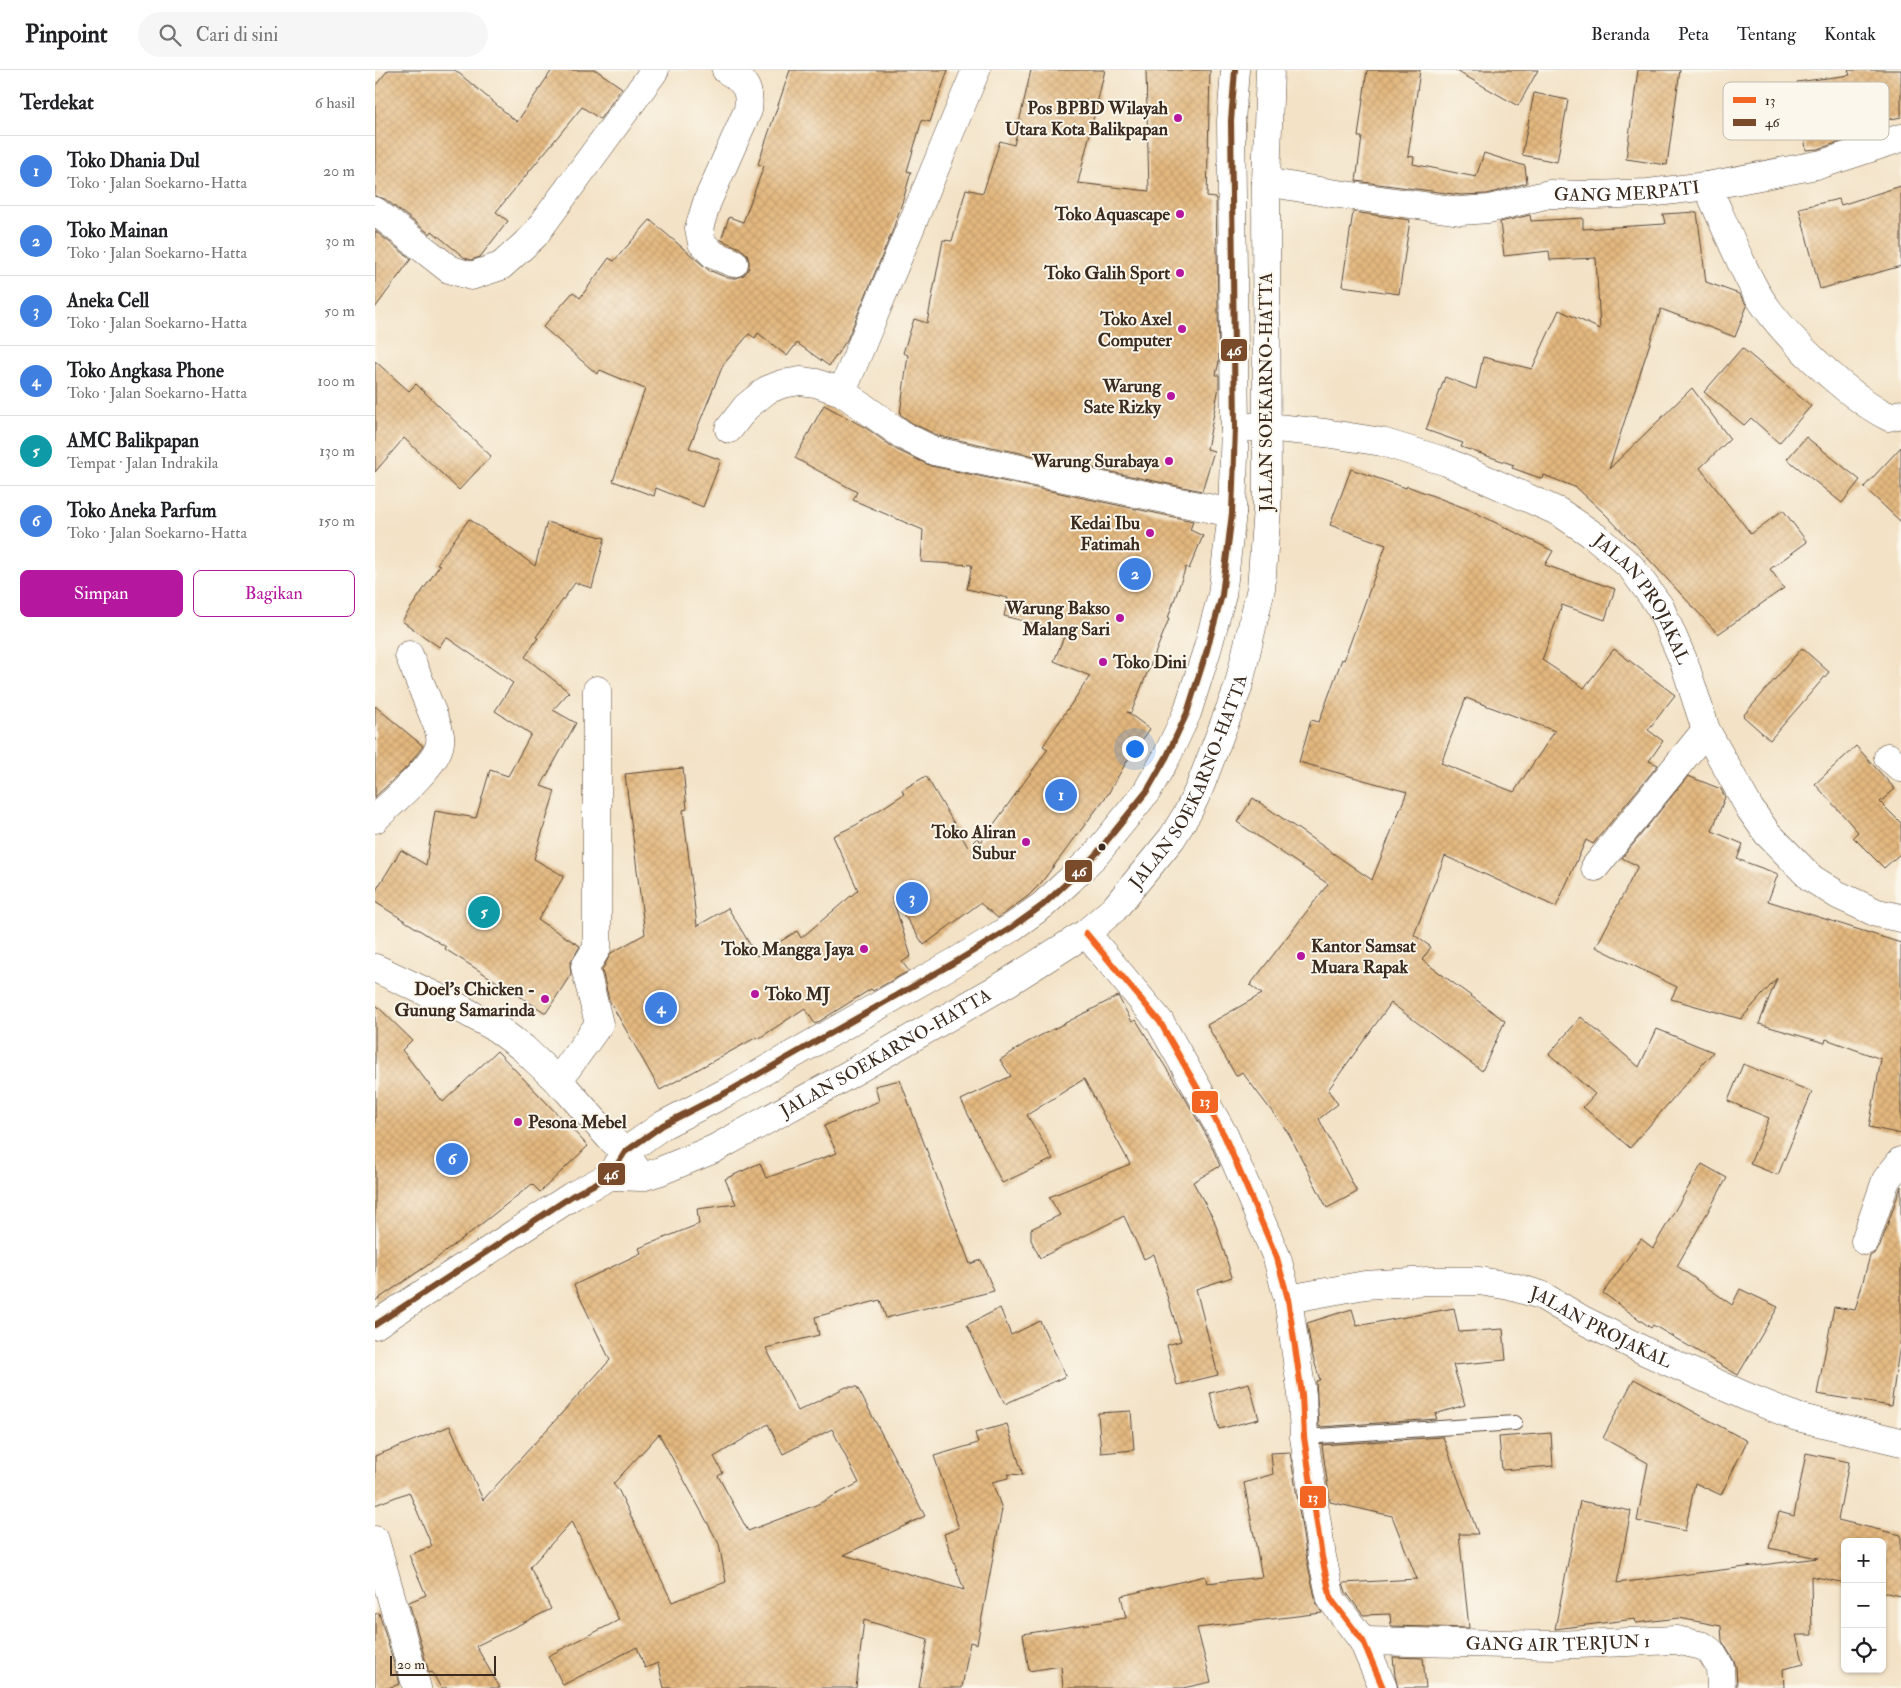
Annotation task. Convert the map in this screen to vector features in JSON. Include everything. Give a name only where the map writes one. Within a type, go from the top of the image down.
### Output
[{"type":"main road","points":[[375,212],[449,269],[471,276],[501,266],[534,236],[655,70]]},
{"type":"main road","points":[[726,70],[738,77],[747,88],[750,98],[749,110],[707,202],[699,228],[702,244],[714,255],[734,264]]},
{"type":"main road","points":[[842,392],[976,70]]},
{"type":"main road","name":"JALAN SOEKARNO-HATTA","points":[[610,1176],[625,1152],[663,1125],[738,1086],[957,961],[1011,928],[1043,905],[1097,853],[1147,791],[1167,756],[1187,713],[1222,595],[1232,513],[1235,427],[1231,122],[1235,70]]},
{"type":"main road","name":"JALAN SOEKARNO-HATTA","points":[[375,1325],[572,1196],[610,1176],[642,1177],[713,1149],[1007,984],[1086,933],[1115,909],[1172,838],[1199,789],[1238,688],[1261,588],[1267,508],[1266,182],[1270,70]]},
{"type":"main road","points":[[1231,122],[1267,122]]},
{"type":"main road","points":[[1707,186],[1821,164],[1901,138]]},
{"type":"main road","name":"GANG MERPATI","points":[[1266,182],[1460,211],[1489,209],[1549,194],[1649,193],[1707,186],[1756,291],[1775,318],[1808,355],[1871,408],[1889,417],[1901,414]]},
{"type":"main road","points":[[729,429],[746,407],[767,390],[782,384],[800,381],[816,383],[842,392],[904,436],[934,451],[1232,513]]},
{"type":"main road","name":"JALAN PROJAKAL","points":[[1235,427],[1267,427],[1325,433],[1382,442],[1447,462],[1559,512],[1596,537],[1631,567],[1659,608],[1684,662],[1706,730],[1750,810],[1767,834],[1805,872],[1838,895],[1877,913],[1901,918]]},
{"type":"main road","points":[[375,819],[431,763],[439,749],[441,738],[438,727],[409,655]]},
{"type":"main road","points":[[558,1082],[599,1024],[585,967],[597,948],[597,690]]},
{"type":"main road","points":[[1595,867],[1706,730]]},
{"type":"main road","points":[[1086,933],[1160,1022],[1224,1134],[1277,1258],[1288,1300],[1302,1395],[1304,1437],[1322,1557],[1331,1599],[1363,1641],[1383,1688]]},
{"type":"main road","points":[[375,968],[456,1006],[496,1028],[523,1048],[625,1152],[642,1177]]},
{"type":"main road","points":[[1865,1241],[1886,1180],[1901,1161]]},
{"type":"main road","name":"JALAN PROJAKAL","points":[[1288,1300],[1365,1285],[1428,1281],[1479,1281],[1510,1286],[1541,1296],[1581,1319],[1649,1353],[1797,1417],[1901,1442]]},
{"type":"main road","points":[[375,1540],[417,1688]]},
{"type":"main road","name":"GANG AIR TERJUN 1","points":[[1363,1641],[1554,1644],[1684,1641],[1703,1646],[1711,1652],[1720,1667],[1721,1688]]},
{"type":"lane","points":[[1304,1437],[1515,1423]]},
{"type":"building","points":[[388,70],[455,70],[517,122],[552,70],[596,70],[622,88],[600,119],[582,107],[496,212],[508,221],[480,257],[471,260],[465,258],[432,231],[430,234],[385,199],[375,196],[375,86]]},
{"type":"building","points":[[790,70],[948,70],[930,122],[922,120],[907,171],[911,172],[904,197],[892,232],[847,340],[829,366],[797,343],[787,356],[758,333],[755,338],[749,334],[723,365],[689,448],[721,460],[703,507],[656,488],[654,496],[613,481],[645,389],[600,370],[597,374],[543,327],[573,292],[580,298],[609,258],[614,261],[650,220],[711,272],[728,278],[744,275],[749,268],[747,254],[740,248],[721,240],[729,217],[743,222],[764,166],[758,164]]},
{"type":"building","points":[[1031,70],[1105,70],[1078,183],[1149,191],[1146,70],[1210,70],[1207,197],[1216,198],[1219,361],[1216,375],[1219,375],[1219,387],[1207,449],[1214,451],[1202,491],[939,436],[912,423],[900,414],[908,355],[903,353],[914,319],[927,323],[943,240],[952,241],[966,189],[983,193],[1000,141],[1014,145]]},
{"type":"building","points":[[1367,70],[1420,70],[1408,156],[1414,157],[1413,164],[1476,177],[1484,153],[1525,166],[1527,183],[1487,194],[1461,195],[1356,181],[1362,137],[1358,137]]},
{"type":"building","points":[[1455,70],[1538,70],[1518,106]]},
{"type":"building","points":[[1638,70],[1680,70],[1667,165],[1626,159]]},
{"type":"building","points":[[1848,70],[1901,70],[1901,117],[1889,120],[1889,82],[1797,82],[1850,75]]},
{"type":"building","points":[[1534,93],[1568,100],[1557,162],[1522,155]]},
{"type":"building","points":[[1805,140],[1846,140],[1818,149],[1806,150]]},
{"type":"building","points":[[1901,186],[1901,266],[1820,289],[1799,208],[1839,199],[1841,205]]},
{"type":"building","points":[[1353,212],[1410,220],[1399,294],[1342,286]]},
{"type":"building","points":[[1697,212],[1706,282],[1739,294],[1747,306],[1735,337],[1661,309],[1609,469],[1692,388],[1730,439],[1700,468],[1751,534],[1783,510],[1807,542],[1770,569],[1784,588],[1718,634],[1631,540],[1577,488],[1544,475],[1543,479],[1512,468],[1514,465],[1461,447],[1463,443],[1426,430],[1445,377],[1476,389],[1483,357],[1532,369],[1559,310],[1600,329],[1596,258],[1550,260],[1549,251],[1504,256],[1500,222],[1530,215],[1531,221],[1583,218],[1583,229],[1665,224],[1663,214]]},
{"type":"building","points":[[375,231],[411,259],[375,308]]},
{"type":"building","points":[[1742,348],[1811,406],[1779,443],[1751,418],[1744,425],[1704,392]]},
{"type":"building","points":[[375,361],[409,391],[416,384],[491,456],[459,490],[404,438],[375,472]]},
{"type":"building","points":[[824,405],[866,428],[897,450],[931,466],[1193,521],[1190,530],[1203,536],[1189,569],[1186,567],[1169,619],[1131,713],[1127,712],[1150,729],[1127,761],[1108,794],[1041,883],[1028,896],[998,918],[980,903],[924,945],[892,897],[911,956],[902,962],[909,971],[873,991],[871,989],[815,1024],[805,1008],[758,1039],[757,1037],[660,1090],[609,1000],[602,970],[611,953],[645,934],[625,774],[683,768],[687,809],[683,810],[697,926],[728,908],[757,956],[797,931],[801,938],[858,890],[833,836],[856,825],[904,794],[902,790],[926,776],[968,847],[977,838],[981,842],[1048,749],[1043,746],[1090,676],[1054,661],[1066,632],[1004,616],[1008,598],[967,589],[972,565],[921,562],[923,530],[853,500],[857,492],[795,458]]},
{"type":"building","points":[[1806,437],[1860,480],[1842,503],[1787,459]]},
{"type":"building","points":[[1901,447],[1901,522],[1864,487]]},
{"type":"building","points":[[1351,469],[1406,488],[1407,486],[1470,510],[1553,551],[1545,565],[1615,589],[1605,620],[1562,605],[1542,660],[1584,688],[1614,649],[1675,695],[1648,730],[1663,741],[1649,761],[1658,765],[1593,844],[1586,840],[1556,907],[1445,856],[1414,935],[1431,947],[1422,960],[1505,1021],[1482,1071],[1391,1003],[1328,1090],[1338,1104],[1319,1119],[1357,1192],[1327,1208],[1289,1134],[1242,1072],[1236,1076],[1207,1025],[1262,994],[1250,985],[1328,884],[1237,822],[1253,798],[1372,880],[1407,792],[1299,762],[1311,720],[1319,722],[1386,545],[1330,525]],"holes":[[[1466,698],[1555,731],[1514,792],[1441,763]]]},
{"type":"building","points":[[469,519],[535,566],[547,522],[605,538],[592,588],[575,583],[536,637],[538,638],[525,657],[569,692],[553,710],[576,723],[541,786],[555,791],[534,859],[564,876],[538,920],[580,946],[570,964],[571,974],[546,1013],[375,902],[375,892],[401,850],[426,865],[435,811],[476,818],[490,770],[508,776],[531,734],[495,711],[513,683],[446,637],[439,647],[402,621],[440,565],[437,564]]},
{"type":"building","points":[[1802,648],[1829,672],[1770,740],[1743,716]]},
{"type":"building","points":[[375,706],[423,746],[408,766],[375,797]]},
{"type":"building","points":[[1856,746],[1895,789],[1880,802],[1901,823],[1901,853],[1884,868],[1853,837],[1858,832],[1815,784]]},
{"type":"building","points":[[1688,776],[1721,789],[1725,797],[1712,831],[1743,844],[1737,859],[1778,874],[1768,901],[1901,943],[1901,1134],[1869,1127],[1881,1059],[1826,1039],[1825,1043],[1759,1024],[1777,978],[1741,1019],[1671,999],[1677,987],[1596,947],[1638,866],[1622,858]]},
{"type":"building","points":[[1118,996],[1132,1022],[1136,1020],[1185,1098],[1210,1142],[1220,1166],[1193,1182],[1214,1220],[1232,1277],[1196,1289],[1218,1375],[1177,1385],[1167,1345],[1181,1341],[1154,1254],[1144,1259],[1124,1216],[1040,1258],[1031,1240],[1031,1229],[1060,1215],[1049,1197],[1130,1164],[1084,1079],[1027,1115],[1053,1159],[1002,1183],[961,1100],[1011,1076],[1000,1060],[1026,1043]]},
{"type":"building","points":[[375,1004],[412,1040],[402,1050],[443,1102],[497,1051],[588,1146],[540,1192],[532,1184],[425,1267],[375,1301]]},
{"type":"building","points":[[1581,1017],[1639,1067],[1657,1029],[1713,1052],[1630,1148],[1583,1107],[1595,1094],[1549,1054]]},
{"type":"building","points":[[1743,1064],[1812,1092],[1778,1175],[1750,1164],[1769,1118],[1728,1101]]},
{"type":"building","points":[[900,1080],[970,1264],[981,1260],[994,1291],[886,1318],[880,1300],[815,1317],[819,1335],[766,1348],[798,1411],[846,1387],[857,1387],[925,1516],[844,1555],[964,1590],[944,1534],[959,1528],[934,1456],[978,1443],[975,1433],[1007,1424],[1023,1475],[1008,1474],[1008,1478],[992,1482],[1002,1509],[977,1644],[970,1642],[962,1688],[919,1688],[928,1639],[864,1620],[856,1688],[664,1688],[658,1663],[645,1668],[637,1647],[563,1685],[548,1656],[619,1620],[572,1521],[530,1567],[551,1609],[476,1646],[500,1688],[441,1688],[432,1672],[429,1673],[409,1602],[426,1595],[409,1555],[432,1546],[409,1492],[375,1505],[375,1456],[450,1426],[483,1500],[610,1360],[574,1285],[641,1253],[639,1248],[699,1224],[697,1209],[736,1204],[725,1179],[760,1163],[766,1178],[837,1153],[824,1126],[879,1101],[875,1086]],"holes":[[[768,1424],[783,1454],[832,1429],[859,1483],[816,1505],[748,1531],[718,1476],[723,1473],[714,1457]],[[659,1434],[719,1544],[726,1582],[672,1602],[619,1491],[613,1484]]]},
{"type":"building","points":[[1702,1164],[1727,1178],[1677,1266],[1732,1305],[1740,1289],[1778,1307],[1738,1375],[1653,1325],[1651,1328],[1603,1293],[1641,1239],[1653,1248]]},
{"type":"building","points":[[1901,1186],[1901,1337],[1891,1406],[1817,1394],[1834,1307],[1855,1310],[1870,1256],[1880,1246]]},
{"type":"building","points":[[1000,1308],[1011,1335],[1040,1321],[1066,1376],[1005,1404],[967,1325]]},
{"type":"building","points":[[1454,1308],[1459,1332],[1503,1329],[1506,1360],[1453,1365],[1465,1405],[1435,1414],[1437,1419],[1319,1427],[1316,1381],[1320,1380],[1312,1354],[1307,1323],[1352,1309],[1357,1326]]},
{"type":"building","points":[[1634,1379],[1747,1441],[1721,1495],[1695,1483],[1685,1531],[1637,1521],[1648,1463],[1603,1438]]},
{"type":"building","points":[[1249,1383],[1259,1419],[1219,1429],[1210,1393]]},
{"type":"building","points":[[1131,1411],[1134,1450],[1101,1453],[1098,1413]]},
{"type":"building","points":[[1551,1433],[1553,1466],[1502,1470],[1499,1437]]},
{"type":"building","points":[[1443,1437],[1478,1534],[1459,1534],[1469,1628],[1391,1626],[1390,1614],[1363,1615],[1346,1592],[1343,1583],[1417,1579],[1392,1516],[1330,1502],[1322,1445]]},
{"type":"building","points":[[1290,1452],[1307,1560],[1316,1602],[1322,1613],[1197,1628],[1211,1682],[1183,1688],[1063,1688],[1061,1666],[1029,1671],[1023,1634],[1126,1618],[1121,1596],[1205,1576],[1207,1583],[1262,1577],[1244,1483],[1273,1474],[1271,1453]]},
{"type":"building","points":[[1806,1453],[1849,1462],[1838,1520],[1901,1535],[1901,1596],[1886,1593],[1886,1538],[1841,1538],[1841,1582],[1811,1576],[1812,1635],[1796,1635],[1804,1664],[1783,1669],[1784,1688],[1737,1688],[1736,1666],[1722,1641],[1721,1626],[1679,1618],[1636,1623],[1635,1619],[1555,1629],[1580,1501],[1631,1511],[1617,1583],[1818,1558],[1769,1548],[1779,1512],[1794,1516]]},
{"type":"building","points":[[379,1613],[400,1684],[388,1688],[375,1688],[375,1614]]},
{"type":"building","points":[[1393,1657],[1423,1658],[1426,1688],[1398,1688]]},
{"type":"transit line","name":"46","points":[[375,1325],[572,1196],[610,1176],[625,1152],[663,1125],[729,1091],[957,961],[1011,928],[1043,905],[1097,853],[1147,791],[1167,756],[1187,713],[1222,595],[1232,513],[1235,427],[1231,121],[1235,70]]},
{"type":"transit line","name":"13","points":[[1086,933],[1160,1022],[1224,1135],[1277,1258],[1288,1299],[1302,1395],[1304,1437],[1322,1557],[1331,1599],[1363,1641],[1383,1688]]},
{"type":"place","name":"Pos BPBD Wilayah Utara Kota Balikpapan","points":[[1178,118]]},
{"type":"place","name":"Toko Aquascape","points":[[1180,214]]},
{"type":"place","name":"Toko Galih Sport","points":[[1180,273]]},
{"type":"place","name":"Toko Axel Computer","points":[[1182,329]]},
{"type":"place","name":"Warung Sate Rizky","points":[[1171,396]]},
{"type":"place","name":"Warung Surabaya","points":[[1169,461]]},
{"type":"place","name":"Kedai Ibu Fatimah","points":[[1150,533]]},
{"type":"place","name":"Toko Mainan","points":[[1135,574]]},
{"type":"place","name":"Warung Bakso Malang Sari","points":[[1120,618]]},
{"type":"place","name":"Toko Dini","points":[[1103,662]]},
{"type":"place","name":"Toko Dhania Dul","points":[[1061,795]]},
{"type":"place","name":"Toko Aliran Subur","points":[[1026,842]]},
{"type":"place","name":"Aneka Cell","points":[[912,898]]},
{"type":"place","name":"AMC Balikpapan","points":[[484,912]]},
{"type":"place","name":"Toko Mangga Jaya","points":[[864,949]]},
{"type":"place","name":"Kantor Samsat Muara Rapak","points":[[1301,956]]},
{"type":"place","name":"Toko MJ","points":[[755,994]]},
{"type":"place","name":"Doel's Chicken - Gunung Samarinda","points":[[545,999]]},
{"type":"place","name":"Toko Angkasa Phone","points":[[661,1008]]},
{"type":"place","name":"Pesona Mebel","points":[[518,1122]]},
{"type":"place","name":"Toko Aneka Parfum","points":[[452,1159]]}]
